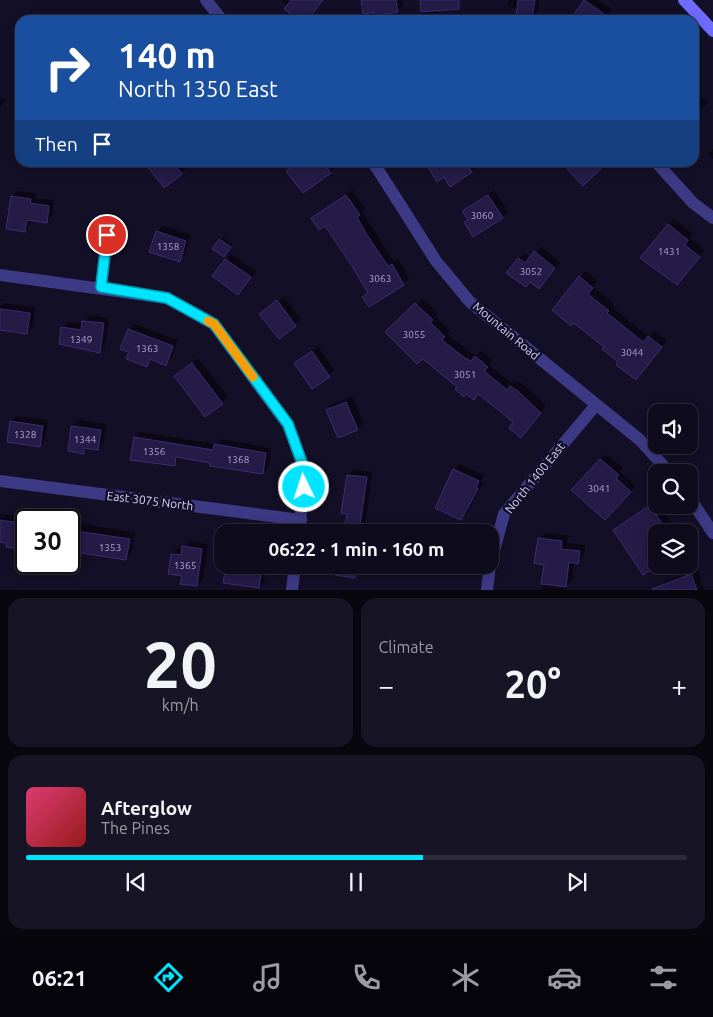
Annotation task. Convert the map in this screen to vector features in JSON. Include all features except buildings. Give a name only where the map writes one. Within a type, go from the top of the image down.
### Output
[{"type":"main road","points":[[684,0],[698,15]]},
{"type":"main road","points":[[699,16],[713,31]]},
{"type":"street","points":[[206,0],[218,15]]},
{"type":"street","name":"Mountain Road","points":[[377,167],[436,261],[470,302],[640,440],[662,464]]},
{"type":"street","points":[[661,167],[693,202],[713,218]]},
{"type":"street","points":[[101,287],[109,221]]},
{"type":"street","points":[[0,274],[167,298],[214,324],[288,424],[305,471],[300,524]]},
{"type":"street","name":"North 1400 East","points":[[487,590],[490,565],[504,514],[596,405]]},
{"type":"street","name":"East 3075 North","points":[[0,481],[287,524]]},
{"type":"street","points":[[698,510],[713,533]]},
{"type":"street","points":[[292,590],[294,574]]},
{"type":"slow traffic","points":[[208,321],[214,324],[253,377]]},
{"type":"route","points":[[107,235],[101,287],[167,298],[214,324],[288,424],[305,471],[304,487]]}]
